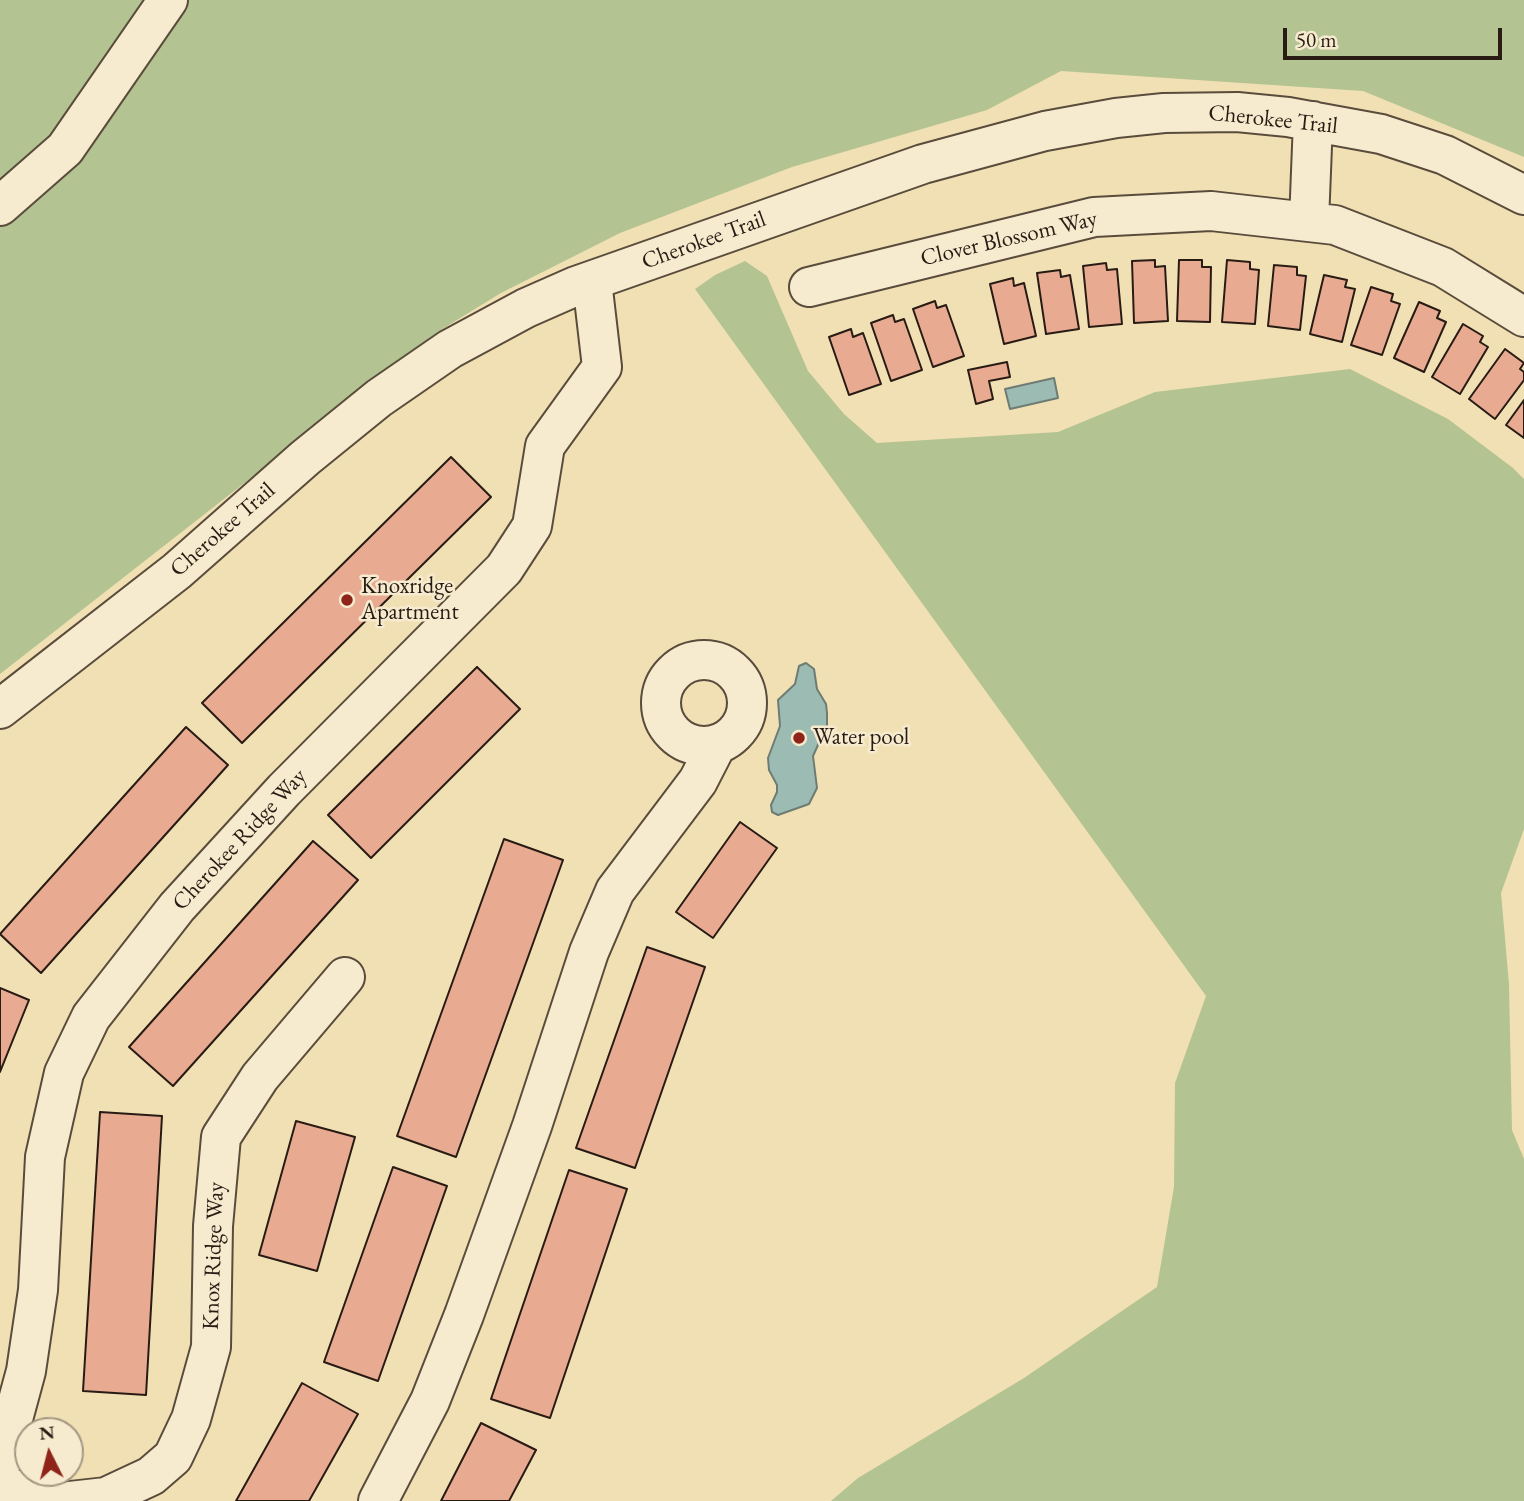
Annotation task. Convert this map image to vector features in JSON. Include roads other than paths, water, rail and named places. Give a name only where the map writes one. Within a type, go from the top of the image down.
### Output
[{"type":"street","points":[[0,206],[65,149],[168,0]]},
{"type":"street","name":"Cherokee Trail","points":[[0,709],[177,571],[305,458],[379,398],[461,343],[526,308],[592,281],[923,164],[1045,131],[1116,118],[1164,113],[1237,112],[1313,121],[1381,134],[1445,155],[1524,195]]},
{"type":"street","points":[[1309,222],[1313,121]]},
{"type":"street","name":"Clover Blossom Way","points":[[810,287],[1094,217],[1212,211],[1335,225],[1443,267],[1524,317]]},
{"type":"street","name":"Cherokee Ridge Way","points":[[0,1467],[26,1371],[38,1290],[45,1157],[64,1073],[91,1017],[177,907],[212,868],[284,790],[504,569],[532,526],[545,446],[602,367],[592,281]]},
{"type":"street","points":[[377,1501],[429,1401],[464,1315],[533,1126],[589,952],[615,891],[698,782],[717,744]]},
{"type":"street","name":"Knox Ridge Way","points":[[70,1501],[106,1497],[151,1476],[173,1457],[191,1419],[211,1347],[213,1226],[221,1138],[260,1077],[345,977]]},
{"type":"street","points":[[0,1485],[56,1501]]},
{"type":"water","points":[[1054,378],[1058,398],[1010,409],[1005,389]]},
{"type":"water","name":"Water pool","points":[[806,663],[814,669],[817,689],[826,704],[827,713],[827,725],[813,756],[817,788],[809,804],[778,815],[772,812],[771,805],[777,785],[769,770],[768,758],[780,726],[778,700],[795,684],[799,666]]},
{"type":"place","name":"Knoxridge Apartment","points":[[347,600]]},
{"type":"place","name":"Water pool","points":[[799,738]]}]
